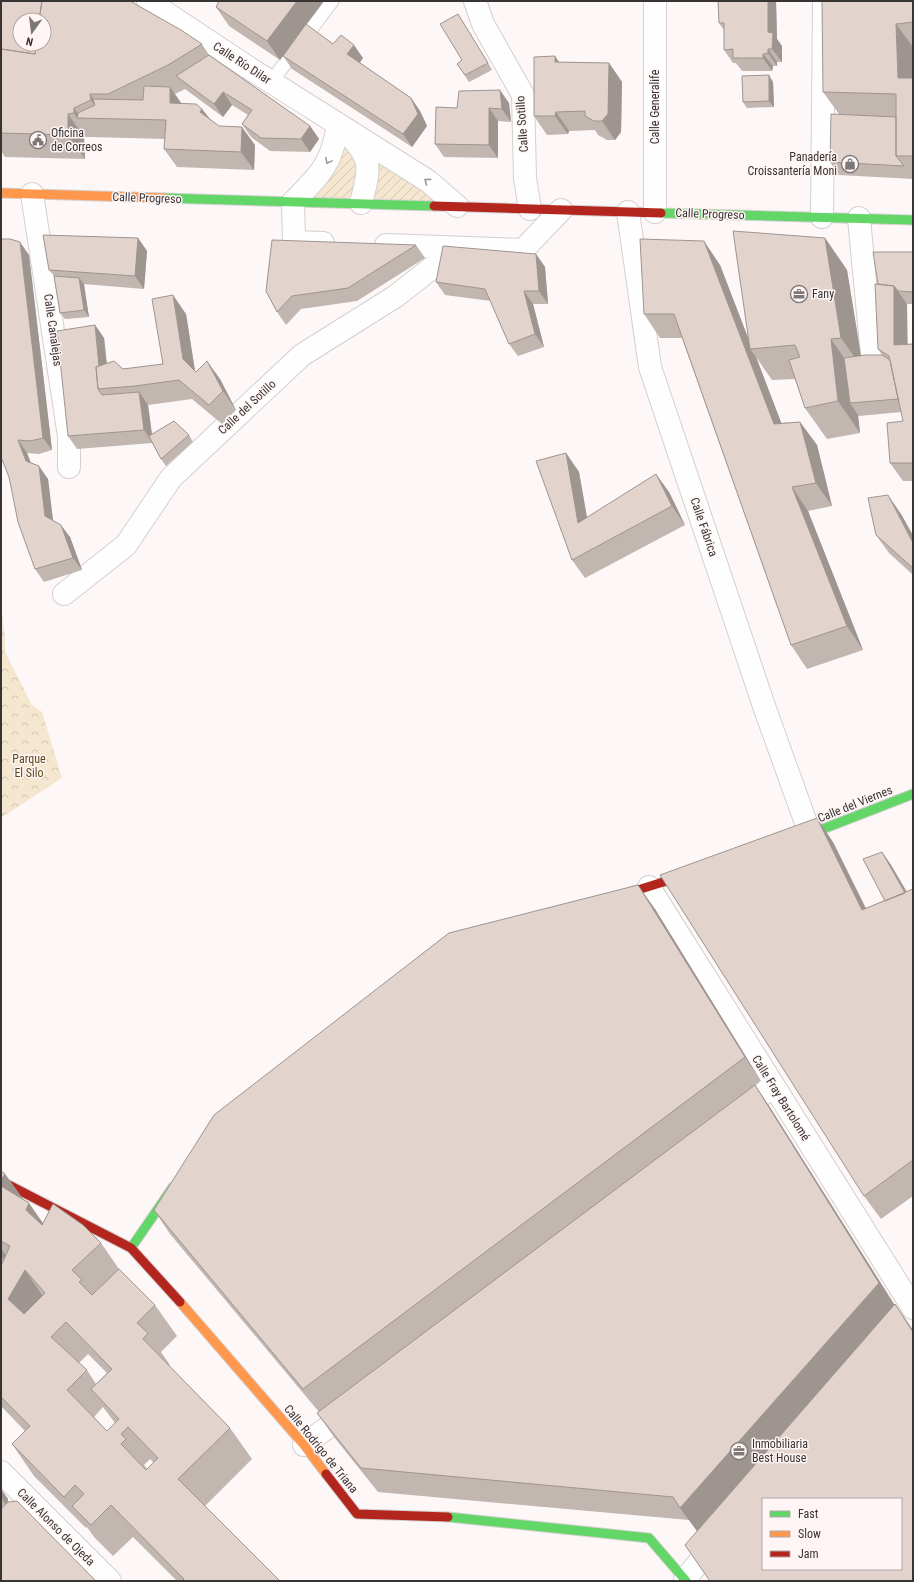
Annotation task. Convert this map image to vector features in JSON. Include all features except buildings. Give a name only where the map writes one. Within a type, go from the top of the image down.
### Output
[{"type":"street","name":"Calle Río Dilar","points":[[148,1],[271,82],[428,181],[457,206]]},
{"type":"street","name":"Calle Sotillo","points":[[475,1],[483,24],[523,95],[525,178],[530,209]]},
{"type":"street","name":"Calle Generalife","points":[[655,1],[655,212]]},
{"type":"street","points":[[822,217],[824,1]]},
{"type":"street","name":"Calle Río Dilar","points":[[338,124],[362,148],[369,171],[361,203]]},
{"type":"street","points":[[338,124],[336,140],[329,161],[317,178],[293,202],[294,242],[341,244]]},
{"type":"street","name":"Calle Progreso","points":[[1,193],[913,220]]},
{"type":"street","name":"Calle Canalejas","points":[[32,194],[69,436],[69,467]]},
{"type":"street","points":[[364,245],[523,250],[561,210]]},
{"type":"street","name":"Calle Fábrica","points":[[628,212],[650,367],[765,709],[810,834]]},
{"type":"street","points":[[859,218],[872,356]]},
{"type":"street","name":"Calle del Sotillo","points":[[64,594],[126,545],[171,478],[302,355],[396,296],[457,248]]},
{"type":"street","name":"Calle del Viernes","points":[[788,842],[913,794]]},
{"type":"street","points":[[604,900],[700,871]]},
{"type":"street","name":"Calle Fray Bartolomé","points":[[649,887],[773,1086],[909,1314]]},
{"type":"street","points":[[721,1127],[773,1086]]},
{"type":"street","points":[[131,1248],[180,1177]]},
{"type":"street","name":"Calle Rodrigo de Triana","points":[[1,1180],[131,1248],[218,1344],[304,1445],[357,1514],[430,1515],[649,1538],[686,1580]]},
{"type":"street","points":[[304,1445],[367,1397]]},
{"type":"street","name":"Calle Alonso de Ojeda","points":[[1,1472],[110,1581]]},
{"type":"street","points":[[686,1580],[730,1525]]},
{"type":"lane","points":[[271,82],[332,1]]},
{"type":"green space","points":[[338,124],[457,206],[293,202]]},
{"type":"green space","name":"Parque El Silo","points":[[1,606],[5,636],[5,652],[32,705],[42,712],[62,778],[1,818]]},
{"type":"traffic: fast","points":[[164,198],[434,206]]},
{"type":"traffic: fast","points":[[661,213],[913,220]]},
{"type":"traffic: fast","points":[[797,839],[913,794]]},
{"type":"traffic: fast","points":[[131,1248],[173,1187]]},
{"type":"traffic: fast","points":[[448,1517],[649,1538],[686,1581]]},
{"type":"traffic: slow","points":[[1,193],[164,198]]},
{"type":"traffic: slow","points":[[180,1302],[304,1445],[326,1474]]},
{"type":"traffic: jam","points":[[434,206],[661,213]]},
{"type":"traffic: jam","points":[[612,898],[692,873]]},
{"type":"traffic: jam","points":[[1,1181],[131,1248],[180,1302]]},
{"type":"traffic: jam","points":[[326,1474],[357,1514],[448,1517]]},
{"type":"place","name":"Oficina de Correos","points":[[38,140]]},
{"type":"place","name":"Panadería Croissantería Moni","points":[[850,164]]},
{"type":"place","name":"Fany","points":[[799,294]]},
{"type":"place","name":"Inmobiliaria Best House","points":[[739,1451]]}]
